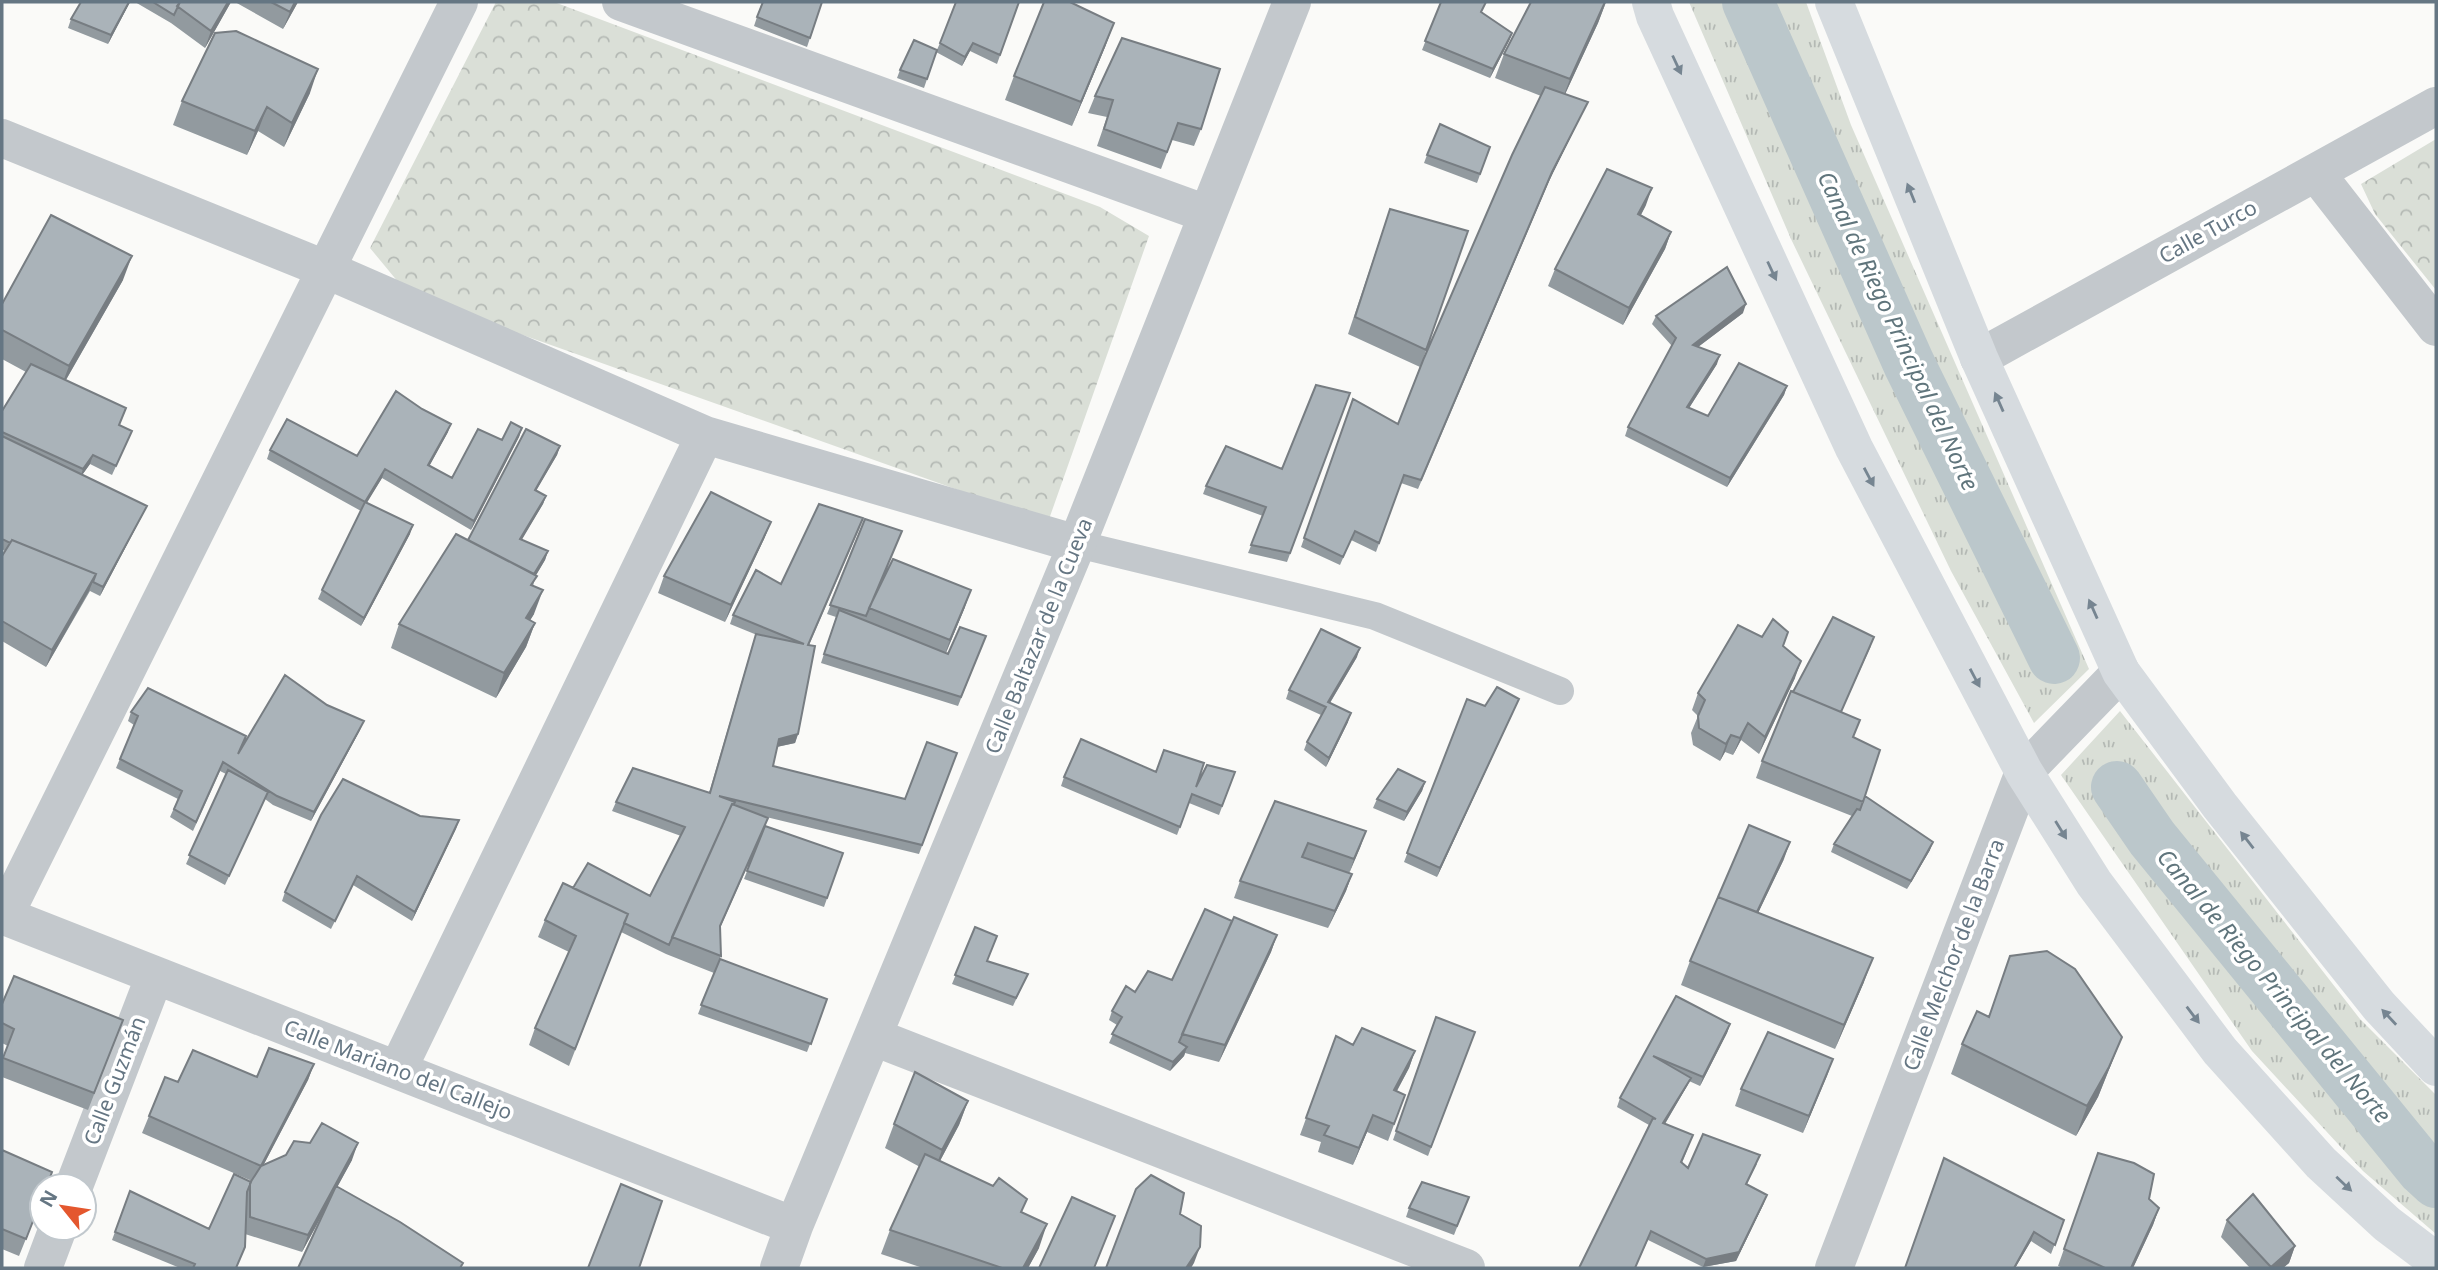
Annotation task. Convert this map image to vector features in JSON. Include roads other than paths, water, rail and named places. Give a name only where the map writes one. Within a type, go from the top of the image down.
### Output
[{"type":"street","points":[[3,916],[459,2]]},
{"type":"street","points":[[621,2],[1207,214]]},
{"type":"street","name":"Calle Baltazar de la Cueva","points":[[779,1268],[794,1226],[1077,544],[1292,2]]},
{"type":"street","points":[[1651,2],[1655,16],[1854,448],[2024,772],[2094,883],[2220,1051],[2321,1163],[2387,1224],[2436,1261]]},
{"type":"street","points":[[1834,2],[1979,358],[2121,671],[2220,806],[2362,985],[2436,1067]]},
{"type":"street","name":"Calle Turco","points":[[1979,358],[2436,106]]},
{"type":"street","points":[[2,138],[325,269],[705,435],[1077,544]]},
{"type":"street","points":[[2316,173],[2436,327]]},
{"type":"street","points":[[398,1069],[705,435]]},
{"type":"street","name":"Calle Melchor de la Barra","points":[[1834,1268],[2024,772],[2121,671]]},
{"type":"street","name":"Calle Mariano del Callejo","points":[[3,916],[794,1226]]},
{"type":"street","name":"Calle Guzmán","points":[[79,1172],[155,975]]},
{"type":"street","points":[[874,1037],[1466,1268]]},
{"type":"street","points":[[43,1268],[53,1242]]},
{"type":"lane","points":[[1077,544],[1375,616],[1560,691]]},
{"type":"waterway","name":"Canal de Riego Principal del Norte","points":[[1748,2],[1909,364],[2054,658]]},
{"type":"waterway","name":"Canal de Riego Principal del Norte","points":[[2117,787],[2152,838],[2423,1170],[2436,1182]]}]
